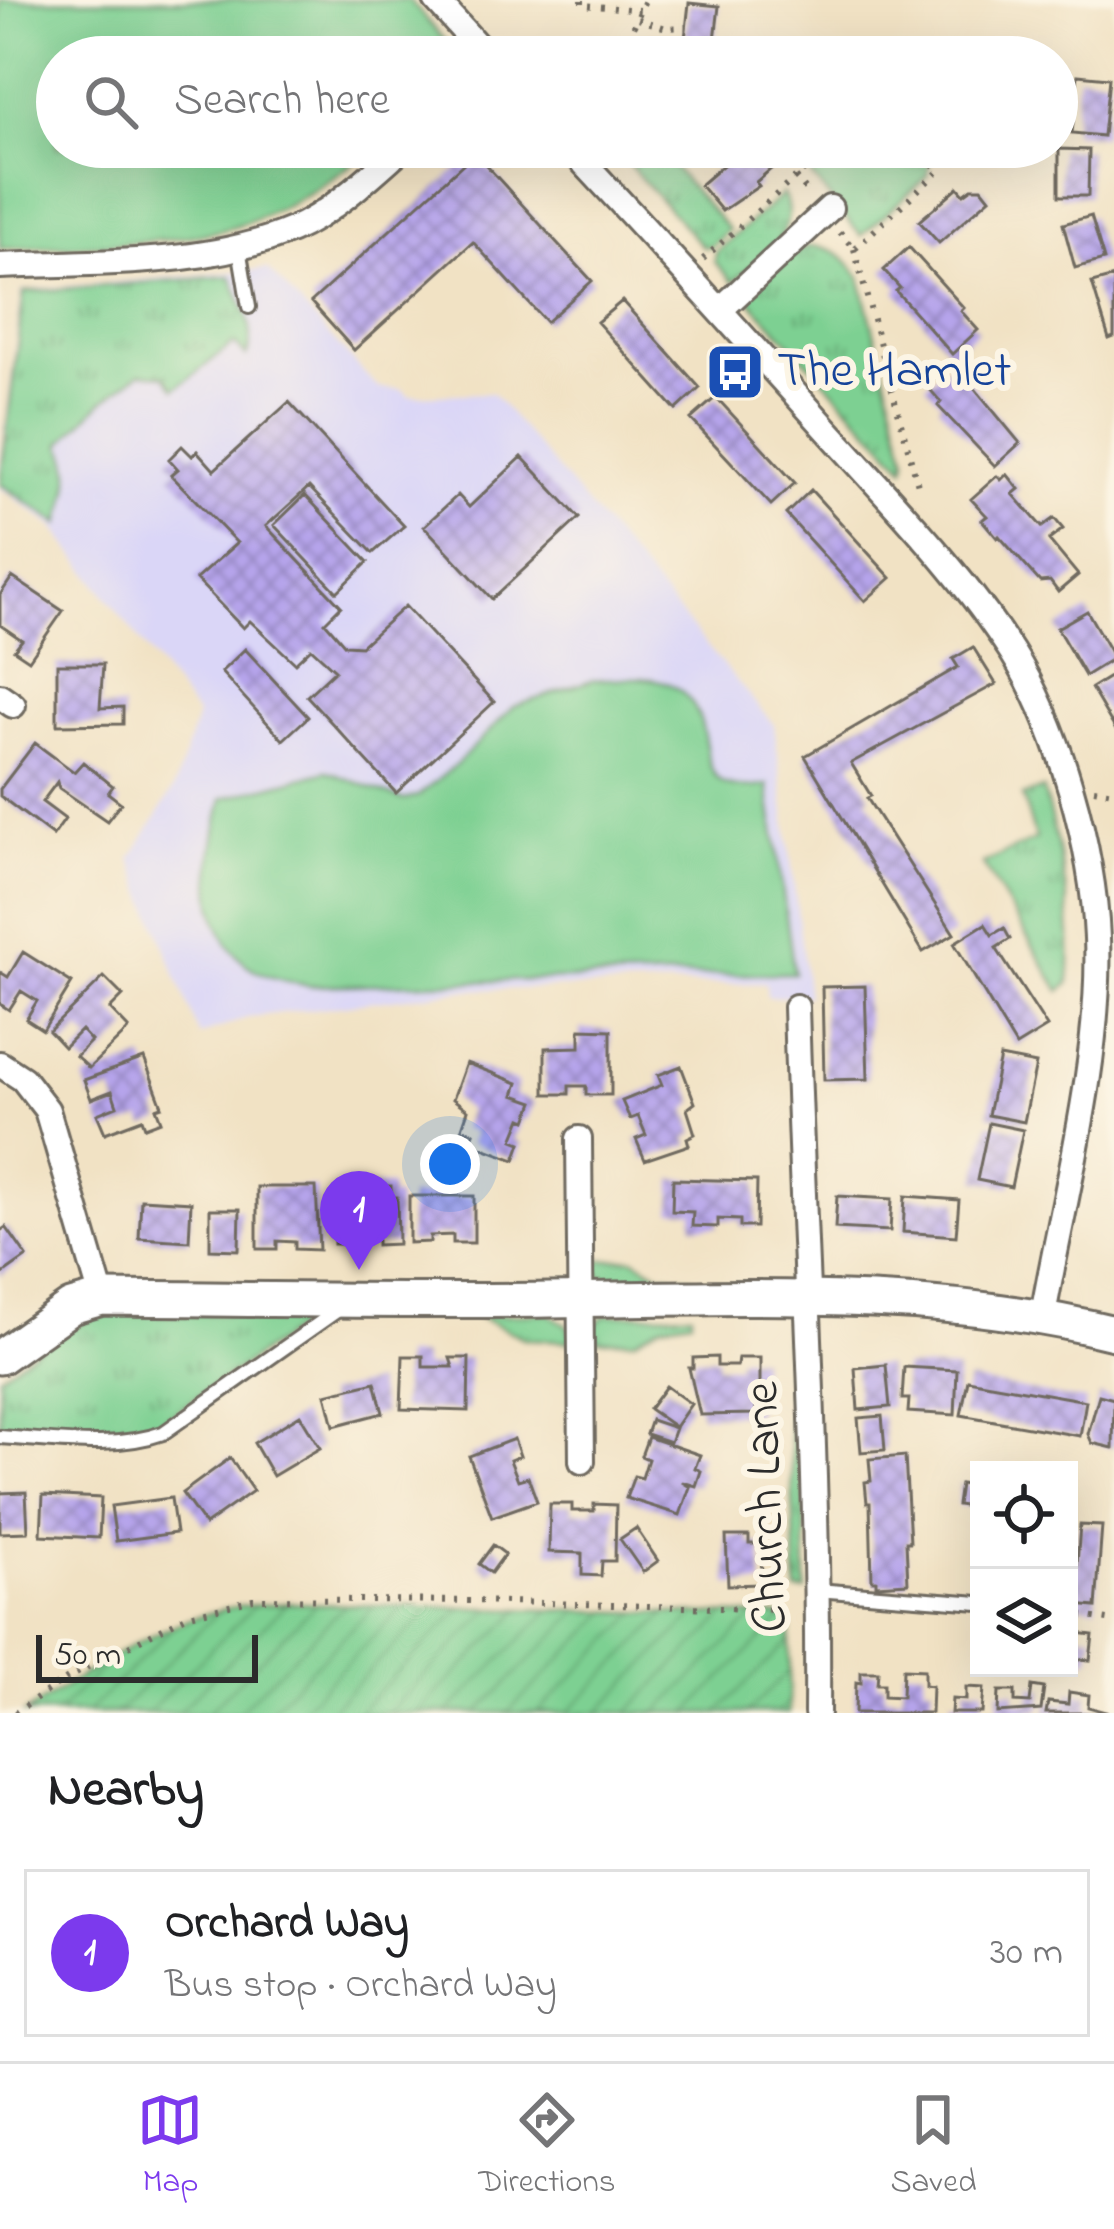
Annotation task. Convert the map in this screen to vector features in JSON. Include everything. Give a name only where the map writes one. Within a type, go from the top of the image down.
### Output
[{"type":"street","points":[[436,0],[468,36]]},
{"type":"street","points":[[0,266],[186,256],[238,248],[309,220],[376,168]]},
{"type":"street","points":[[588,168],[965,586],[1016,658],[1061,763],[1093,889],[1096,966],[1088,1063],[1042,1315]]},
{"type":"street","points":[[720,310],[827,211]]},
{"type":"street","name":"Church Lane","points":[[796,1007],[814,1432],[817,1713]]},
{"type":"street","points":[[0,1064],[23,1079],[47,1110],[102,1298]]},
{"type":"street","points":[[579,1139],[582,1461]]},
{"type":"street","points":[[0,1357],[71,1307],[102,1298],[349,1303],[805,1298],[919,1302],[1042,1315],[1114,1333]]},
{"type":"lane","points":[[238,248],[249,307]]},
{"type":"lane","points":[[0,1437],[114,1443],[163,1433],[349,1303]]},
{"type":"lane","points":[[818,1599],[970,1603]]},
{"type":"path","points":[[582,0],[582,5],[639,15],[666,28],[686,28]]},
{"type":"path","points":[[627,36],[645,0]]},
{"type":"path","points":[[687,274],[806,168]]},
{"type":"path","points":[[854,249],[939,171],[936,168]]},
{"type":"path","points":[[827,211],[854,249],[920,493],[904,516]]},
{"type":"path","points":[[14,1713],[89,1666],[185,1616],[253,1599],[474,1600],[787,1611],[818,1599]]},
{"type":"path","points":[[1078,1615],[1114,1621]]},
{"type":"shaded area","points":[[268,269],[378,388],[402,389],[409,396],[492,393],[774,725],[808,996],[767,997],[766,983],[463,990],[249,1017],[200,1036],[131,859],[174,788],[197,716],[53,526],[0,488],[0,468],[22,290]]},
{"type":"green space","points":[[0,0],[409,0],[440,36],[36,36],[36,168],[345,168],[298,199],[221,231],[126,243],[0,249]]},
{"type":"green space","points":[[632,168],[674,168],[729,230],[711,247],[703,247]]},
{"type":"green space","points":[[814,168],[929,168],[928,176],[861,236],[809,173]]},
{"type":"green space","points":[[783,194],[788,208],[783,232],[733,282],[715,262],[716,252]]},
{"type":"green space","points":[[809,246],[839,254],[860,277],[907,459],[905,467],[745,295],[791,254]]},
{"type":"green space","points":[[231,276],[250,326],[246,356],[234,343],[175,389],[164,375],[140,373],[102,402],[61,444],[70,474],[60,524],[0,484],[24,292]]},
{"type":"green space","points":[[646,678],[675,687],[700,720],[713,772],[723,782],[740,787],[768,785],[794,973],[309,986],[254,970],[226,941],[211,882],[223,798],[327,771],[403,800],[418,796],[513,707],[592,680]]},
{"type":"green space","points":[[1043,789],[1068,910],[1069,984],[1060,991],[983,864],[1036,839],[1022,796]]},
{"type":"green space","points":[[633,1258],[660,1274],[690,1278],[691,1284],[619,1284],[606,1280],[591,1261]]},
{"type":"green space","points":[[295,1313],[303,1319],[300,1326],[156,1426],[129,1432],[0,1426],[0,1375],[55,1336],[99,1315]]},
{"type":"green space","points":[[548,1313],[568,1326],[569,1341],[526,1339],[476,1316]]},
{"type":"green space","points":[[691,1313],[691,1319],[662,1324],[634,1340],[590,1340],[605,1315]]},
{"type":"green space","points":[[785,1327],[790,1327],[805,1502],[806,1591],[797,1591]]},
{"type":"green space","points":[[291,1603],[781,1616],[790,1628],[789,1713],[25,1713],[120,1652],[198,1616],[233,1607]]},
{"type":"building","points":[[689,3],[719,6],[715,36],[685,36]]},
{"type":"building","points":[[1078,75],[1109,78],[1103,136],[1078,134]]},
{"type":"building","points":[[1078,150],[1089,150],[1088,196],[1059,196],[1059,168],[1078,168]]},
{"type":"building","points":[[458,168],[489,168],[592,281],[546,322],[473,242],[354,350],[311,302]]},
{"type":"building","points":[[720,168],[772,168],[756,182],[759,186],[722,211],[700,185]]},
{"type":"building","points":[[958,187],[964,194],[982,188],[990,198],[939,243],[919,221]]},
{"type":"building","points":[[1091,216],[1104,260],[1075,268],[1063,224]]},
{"type":"building","points":[[909,247],[978,330],[952,354],[896,291],[900,288],[884,270]]},
{"type":"building","points":[[1114,277],[1114,337],[1109,339],[1092,283]]},
{"type":"building","points":[[622,301],[700,388],[676,410],[597,322]]},
{"type":"building","points":[[953,362],[1020,443],[995,466],[938,406],[941,402],[926,385]]},
{"type":"building","points":[[716,397],[795,483],[771,505],[691,419]]},
{"type":"building","points":[[289,402],[404,526],[373,553],[309,487],[266,526],[341,606],[325,622],[345,645],[361,646],[405,606],[494,702],[396,793],[307,696],[335,670],[311,648],[295,663],[250,621],[243,628],[196,579],[237,543],[171,475],[178,469],[169,459],[182,446],[192,456],[197,451],[214,470]]},
{"type":"building","points":[[522,457],[579,518],[492,599],[424,526],[458,495],[469,507]]},
{"type":"building","points":[[1007,474],[1019,489],[1013,494],[1042,527],[1054,518],[1063,529],[1049,540],[1078,575],[1058,592],[1050,581],[1040,582],[997,538],[982,520],[987,516],[971,499],[997,476],[1001,480]]},
{"type":"building","points":[[811,490],[891,578],[865,601],[786,514]]},
{"type":"building","points":[[305,495],[368,562],[337,592],[274,525]]},
{"type":"building","points":[[12,577],[63,611],[29,660],[14,650],[22,640],[0,625],[0,595]]},
{"type":"building","points":[[1087,611],[1114,658],[1085,676],[1057,628]]},
{"type":"building","points":[[973,647],[996,684],[851,763],[871,796],[867,798],[954,934],[923,952],[805,756],[958,667],[953,659]]},
{"type":"building","points":[[245,649],[308,717],[283,740],[221,672]]},
{"type":"building","points":[[57,664],[103,664],[100,708],[123,707],[123,724],[57,725]]},
{"type":"building","points":[[1114,674],[1114,727],[1091,688]]},
{"type":"building","points":[[35,743],[74,772],[83,762],[113,786],[108,793],[121,803],[107,821],[57,782],[42,802],[65,819],[53,836],[0,796],[0,789]]},
{"type":"building","points":[[985,924],[992,935],[1004,928],[1010,939],[996,948],[1047,1027],[1016,1046],[954,943]]},
{"type":"building","points":[[23,952],[72,983],[43,1030],[26,1019],[37,1001],[21,991],[9,1010],[0,1004],[0,972],[8,977]]},
{"type":"building","points":[[104,977],[123,996],[110,1009],[129,1029],[89,1068],[76,1056],[91,1041],[81,1030],[64,1047],[49,1031]]},
{"type":"building","points":[[865,986],[868,1079],[824,1080],[822,987]]},
{"type":"building","points":[[580,1029],[611,1030],[611,1095],[586,1095],[586,1086],[569,1086],[569,1094],[545,1094],[545,1048],[580,1047]]},
{"type":"building","points":[[1000,1057],[1036,1064],[1024,1122],[988,1115]]},
{"type":"building","points":[[144,1058],[162,1106],[156,1108],[161,1121],[145,1127],[142,1119],[105,1133],[97,1114],[117,1106],[112,1091],[91,1099],[84,1080]]},
{"type":"building","points":[[466,1063],[518,1083],[514,1095],[534,1102],[513,1140],[521,1143],[515,1160],[470,1143],[474,1133],[462,1128],[468,1110],[453,1099]]},
{"type":"building","points":[[681,1066],[695,1103],[687,1109],[695,1134],[687,1138],[689,1145],[645,1160],[636,1139],[646,1135],[638,1116],[630,1119],[622,1101],[662,1085],[658,1075]]},
{"type":"building","points":[[989,1123],[1023,1130],[1011,1187],[977,1180]]},
{"type":"building","points":[[673,1179],[757,1181],[756,1227],[718,1219],[718,1227],[692,1226],[693,1212],[672,1211]]},
{"type":"building","points":[[391,1186],[391,1197],[397,1197],[398,1244],[377,1245],[377,1236],[334,1244],[333,1199],[339,1199],[339,1187]]},
{"type":"building","points":[[257,1187],[316,1187],[319,1250],[295,1249],[295,1242],[277,1241],[277,1249],[257,1249]]},
{"type":"building","points":[[409,1196],[474,1196],[474,1243],[453,1243],[453,1235],[409,1243]]},
{"type":"building","points":[[837,1196],[892,1199],[890,1231],[835,1228]]},
{"type":"building","points":[[905,1196],[959,1200],[956,1236],[903,1232]]},
{"type":"building","points":[[141,1199],[191,1202],[189,1241],[139,1238]]},
{"type":"building","points":[[210,1209],[240,1209],[239,1250],[210,1249]]},
{"type":"building","points":[[6,1227],[27,1257],[0,1276],[0,1231]]},
{"type":"building","points":[[403,1356],[423,1356],[423,1367],[453,1367],[450,1358],[469,1358],[468,1411],[401,1409]]},
{"type":"building","points":[[717,1357],[717,1366],[737,1366],[738,1358],[760,1358],[756,1414],[700,1415],[689,1368],[693,1368],[693,1358]]},
{"type":"building","points":[[886,1365],[890,1407],[858,1410],[855,1368]]},
{"type":"building","points":[[904,1367],[957,1370],[955,1415],[908,1412],[909,1399],[902,1399]]},
{"type":"building","points":[[968,1380],[1086,1401],[1080,1436],[961,1415]]},
{"type":"building","points":[[375,1382],[383,1413],[334,1426],[326,1394]]},
{"type":"building","points":[[666,1386],[691,1404],[675,1427],[649,1409]]},
{"type":"building","points":[[1099,1395],[1114,1399],[1113,1448],[1092,1443],[1088,1434]]},
{"type":"building","points":[[300,1415],[320,1448],[273,1476],[254,1443]]},
{"type":"building","points":[[882,1416],[885,1450],[861,1452],[858,1418]]},
{"type":"building","points":[[651,1420],[675,1428],[670,1442],[646,1434]]},
{"type":"building","points":[[648,1437],[700,1455],[696,1486],[682,1482],[690,1487],[680,1515],[626,1498],[634,1476],[642,1478],[648,1459],[641,1456]]},
{"type":"building","points":[[514,1439],[520,1456],[510,1460],[518,1480],[528,1477],[537,1501],[492,1517],[469,1456]]},
{"type":"building","points":[[905,1456],[908,1583],[876,1585],[865,1482],[871,1481],[869,1459]]},
{"type":"building","points":[[230,1458],[253,1491],[205,1525],[182,1493]]},
{"type":"building","points":[[960,1484],[970,1486],[970,1507],[957,1505]]},
{"type":"building","points":[[26,1492],[28,1532],[0,1533],[0,1493]]},
{"type":"building","points":[[43,1495],[101,1498],[99,1538],[41,1535]]},
{"type":"building","points":[[171,1498],[176,1533],[116,1541],[111,1506]]},
{"type":"building","points":[[550,1504],[572,1504],[572,1511],[594,1511],[594,1504],[616,1505],[615,1561],[602,1561],[601,1576],[582,1575],[582,1553],[549,1552]]},
{"type":"building","points":[[1080,1525],[1102,1526],[1096,1607],[1078,1605]]},
{"type":"building","points":[[636,1528],[658,1561],[643,1572],[620,1539]]},
{"type":"building","points":[[726,1536],[749,1536],[749,1544],[761,1544],[762,1584],[728,1585]]},
{"type":"building","points":[[493,1545],[505,1554],[491,1573],[479,1564]]},
{"type":"building","points":[[1078,1633],[1093,1635],[1090,1660],[1078,1659]]},
{"type":"building","points":[[903,1669],[924,1670],[924,1685],[932,1686],[931,1713],[855,1713],[861,1672],[878,1672],[877,1684],[884,1684],[884,1696],[902,1697]]},
{"type":"building","points":[[1032,1686],[1044,1688],[1041,1710],[998,1713],[999,1691],[1015,1691],[1015,1702],[1030,1703]]},
{"type":"building","points":[[966,1687],[984,1688],[982,1713],[951,1713],[952,1699],[966,1700]]},
{"type":"building","points":[[1069,1692],[1089,1695],[1088,1707],[1110,1713],[1046,1713],[1048,1702],[1068,1704]]},
{"type":"place","name":"The Hamlet","points":[[735,372]]},
{"type":"place","name":"Orchard Way","points":[[359,1270]]}]
